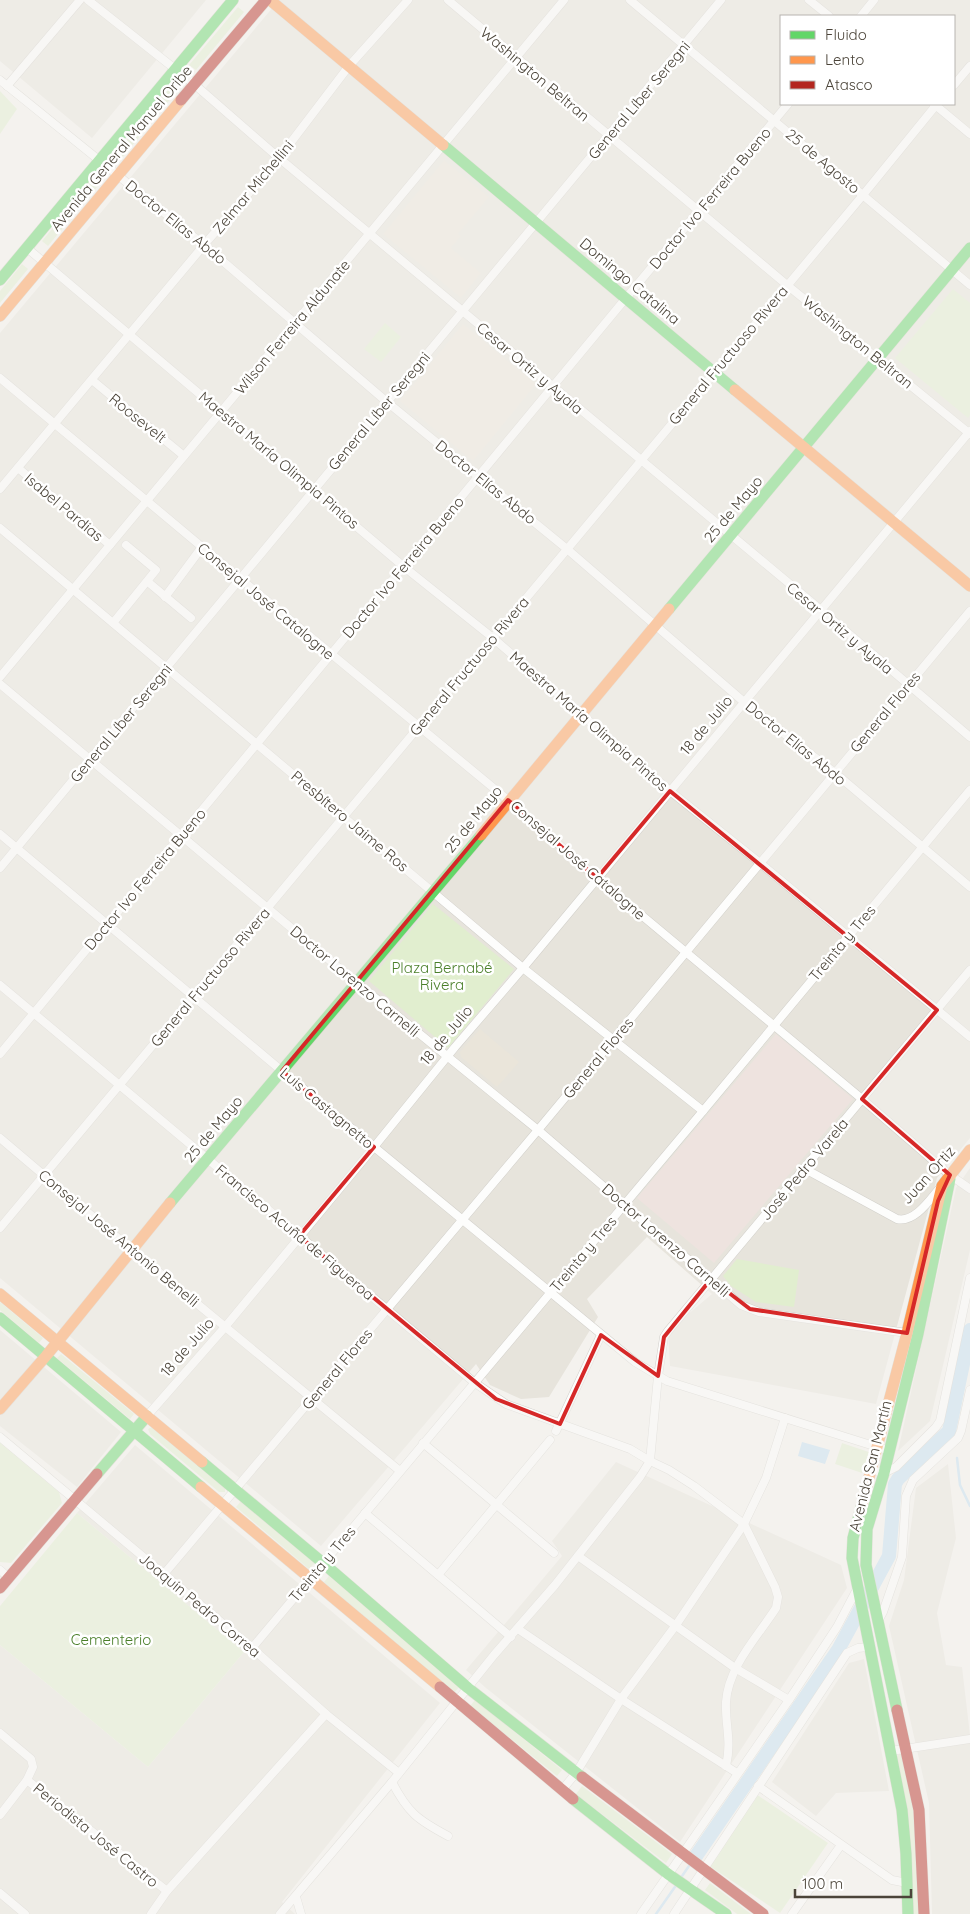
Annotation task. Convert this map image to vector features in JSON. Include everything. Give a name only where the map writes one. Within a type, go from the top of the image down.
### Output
[{"type":"street","points":[[7,86],[80,0]]},
{"type":"street","name":"Cesar Ortiz y Ayala","points":[[88,0],[175,68],[279,158],[821,610],[970,737]]},
{"type":"street","name":"Avenida General Manuel Oribe","points":[[0,280],[233,0]]},
{"type":"street","name":"Avenida General Manuel Oribe","points":[[0,316],[266,0]]},
{"type":"street","name":"Domingo Catalina","points":[[270,0],[970,586]]},
{"type":"street","name":"Zelmar Michellini","points":[[0,489],[279,158],[350,66],[408,0]]},
{"type":"street","name":"Washington Beltran","points":[[448,0],[787,285],[970,432]]},
{"type":"street","name":"Wilson Ferreira Aldunate","points":[[0,677],[564,0]]},
{"type":"street","name":"25 de Agosto","points":[[630,0],[970,285]]},
{"type":"street","name":"General Líber Seregni","points":[[0,868],[462,311],[537,224],[721,0]]},
{"type":"street","points":[[810,0],[828,15]]},
{"type":"street","points":[[862,15],[874,0]]},
{"type":"street","points":[[955,84],[970,66]]},
{"type":"street","name":"Doctor Elías Abdo","points":[[0,80],[204,245],[387,402],[568,549],[744,702],[834,773],[970,887]]},
{"type":"street","name":"Doctor Ivo Ferreira Bueno","points":[[0,1054],[787,105]]},
{"type":"street","name":"General Fructuoso Rivera","points":[[0,1228],[863,195],[935,105]]},
{"type":"street","points":[[937,105],[970,134]]},
{"type":"street","name":"Maestra María Olimpia Pintos","points":[[27,248],[403,566],[493,638],[670,791],[970,1037]]},
{"type":"street","name":"25 de Mayo","points":[[0,1409],[46,1356],[207,1158],[357,983],[970,248]]},
{"type":"street","name":"Consejal José Catalogne","points":[[0,378],[331,655],[508,800],[597,878],[862,1099],[950,1175],[970,1189]]},
{"type":"street","name":"Roosevelt","points":[[92,380],[184,456]]},
{"type":"street","name":"18 de Julio","points":[[0,1588],[4,1574],[75,1500],[225,1327],[447,1057],[524,968],[970,432]]},
{"type":"street","name":"Isabel Pardias","points":[[18,468],[110,545]]},
{"type":"street","name":"Presbítero Jaime Ros","points":[[0,528],[524,968],[703,1111]]},
{"type":"street","points":[[113,623],[156,570],[126,545]]},
{"type":"street","points":[[165,597],[202,547]]},
{"type":"street","points":[[148,582],[191,618]]},
{"type":"street","name":"General Flores","points":[[164,1574],[538,1130],[970,610]]},
{"type":"street","name":"Doctor Lorenzo Carnelli","points":[[0,684],[357,983],[538,1130],[741,1305],[750,1309],[907,1333]]},
{"type":"street","name":"Treinta y Tres","points":[[252,1648],[970,790]]},
{"type":"street","name":"Luis Castagnetto","points":[[0,834],[282,1071],[635,1362],[667,1381],[890,1451]]},
{"type":"street","name":"José Pedro Varela","points":[[650,1461],[658,1376],[664,1337],[970,970]]},
{"type":"street","name":"Francisco Acuña de Figueroa","points":[[0,985],[475,1383],[506,1404],[558,1427],[630,1449],[681,1478],[744,1524]]},
{"type":"street","name":"Consejal José Antonio Benelli","points":[[0,1138],[45,1174],[132,1250],[400,1471]]},
{"type":"street","name":"Juan Ortiz","points":[[805,1169],[897,1219],[908,1220],[942,1186],[970,1150]]},
{"type":"street","name":"Avenida San Martín","points":[[924,1914],[919,1810],[866,1565],[867,1529],[890,1451],[920,1325],[947,1200],[950,1175]]},
{"type":"street","name":"Avenida San Martín","points":[[908,1914],[902,1810],[868,1647],[852,1558],[853,1538],[907,1333],[942,1186]]},
{"type":"street","points":[[872,1470],[884,1473],[896,1467],[936,1428],[940,1421],[970,1278]]},
{"type":"street","points":[[0,1294],[323,1563],[468,1688],[576,1773],[764,1914]]},
{"type":"street","points":[[0,1318],[562,1790],[671,1876],[726,1914]]},
{"type":"street","points":[[558,1427],[601,1335]]},
{"type":"street","points":[[877,1618],[883,1612],[902,1557],[906,1496],[909,1488],[913,1480],[958,1438],[970,1390]]},
{"type":"street","points":[[562,1790],[576,1773],[621,1700],[676,1625],[744,1524],[766,1478],[785,1418]]},
{"type":"street","name":"Joaquin Pedro Correa","points":[[0,1438],[252,1648],[326,1714],[399,1773]]},
{"type":"street","points":[[438,1576],[550,1440]]},
{"type":"street","points":[[423,1443],[554,1553]]},
{"type":"street","points":[[280,1914],[296,1898],[494,1655],[578,1556],[650,1461]]},
{"type":"street","points":[[365,1513],[511,1637]]},
{"type":"street","points":[[726,1766],[730,1739],[726,1700],[735,1668],[776,1608],[778,1596],[775,1586],[744,1524]]},
{"type":"street","points":[[578,1556],[735,1668],[789,1700]]},
{"type":"street","points":[[641,1914],[685,1856],[737,1773],[789,1700],[858,1594]]},
{"type":"street","points":[[518,1629],[621,1700],[737,1773]]},
{"type":"street","points":[[674,1914],[689,1887],[847,1653],[858,1648],[868,1647]]},
{"type":"street","points":[[151,1914],[167,1892],[326,1714]]},
{"type":"street","name":"Periodista José Castro","points":[[0,1733],[31,1759],[33,1767],[27,1780],[167,1892]]},
{"type":"street","points":[[891,1751],[970,1739]]},
{"type":"street","points":[[0,1815],[27,1780]]},
{"type":"street","points":[[392,1782],[406,1807],[423,1823],[448,1836]]},
{"type":"street","points":[[758,1786],[892,1880],[907,1883]]},
{"type":"street","points":[[792,1914],[841,1845]]},
{"type":"street","points":[[0,1893],[25,1914]]},
{"type":"street","points":[[296,1898],[301,1914]]},
{"type":"highlighted area","points":[[670,791],[937,1010],[862,1099],[950,1175],[938,1201],[907,1333],[750,1309],[711,1279],[664,1337],[658,1376],[601,1335],[560,1424],[496,1399],[299,1236],[374,1147],[282,1071],[508,800],[597,878]]},
{"type":"shaded area","points":[[0,0],[206,0],[92,138],[0,61]]},
{"type":"shaded area","points":[[279,0],[970,0],[970,1138],[937,1178],[876,1404],[670,1366],[668,1331],[712,1294],[647,1237],[587,1299],[598,1317],[549,1397],[521,1399],[490,1385],[476,1364],[321,1546],[0,1278],[0,333]]},
{"type":"shaded area","points":[[444,160],[489,197],[458,234],[461,236],[451,248],[481,273],[461,298],[383,234]]},
{"type":"shaded area","points":[[463,324],[536,384],[473,461],[400,401]]},
{"type":"shaded area","points":[[480,1029],[519,1062],[497,1087],[461,1057],[460,1052]]},
{"type":"shaded area","points":[[776,1034],[853,1099],[714,1263],[637,1198]]},
{"type":"shaded area","points":[[970,1168],[970,1250],[930,1421],[898,1451],[956,1188]]},
{"type":"shaded area","points":[[0,1330],[121,1432],[77,1487],[0,1426]]},
{"type":"shaded area","points":[[135,1445],[440,1703],[282,1902],[295,1914],[0,1914],[0,1645],[148,1767],[244,1652],[77,1513]]},
{"type":"shaded area","points":[[616,1462],[841,1565],[847,1588],[680,1842],[486,1688],[466,1670],[562,1556],[552,1541]]},
{"type":"shaded area","points":[[948,1464],[956,1538],[937,1613],[946,1665],[962,1667],[970,1735],[970,1914],[932,1914],[929,1803],[889,1626],[904,1580],[916,1488]]},
{"type":"shaded area","points":[[864,1659],[889,1791],[836,1793],[816,1816],[772,1782],[849,1663]]},
{"type":"green space","points":[[238,7],[244,12],[196,70],[189,65]]},
{"type":"green space","points":[[171,86],[177,91],[121,159],[115,154]]},
{"type":"green space","points":[[0,91],[17,109],[0,134]]},
{"type":"green space","points":[[96,176],[102,181],[48,246],[42,241]]},
{"type":"green space","points":[[22,264],[28,269],[0,303],[0,291]]},
{"type":"green space","points":[[953,289],[970,303],[970,415],[968,418],[895,358]]},
{"type":"green space","points":[[385,323],[401,337],[381,362],[364,349]]},
{"type":"green space","name":"Plaza Bernabé Rivera","points":[[433,904],[514,969],[448,1048],[369,981]]},
{"type":"green space","points":[[737,1259],[799,1270],[794,1307],[756,1302],[731,1286],[723,1276]]},
{"type":"green space","points":[[0,1302],[43,1338],[39,1343],[0,1310]]},
{"type":"green space","points":[[61,1354],[134,1414],[130,1419],[57,1358]]},
{"type":"green space","points":[[152,1427],[225,1487],[225,1492],[219,1492],[150,1434],[148,1429]]},
{"type":"green space","points":[[0,1442],[59,1492],[62,1503],[11,1563],[0,1562]]},
{"type":"green space","points":[[842,1443],[869,1452],[862,1473],[835,1464]]},
{"type":"green space","points":[[241,1501],[315,1563],[309,1569],[236,1507]]},
{"type":"green space","name":"Cementerio","points":[[77,1513],[244,1652],[148,1767],[0,1645],[0,1606]]},
{"type":"green space","points":[[329,1576],[460,1686],[454,1693],[324,1582]]},
{"type":"green space","points":[[475,1700],[562,1770],[557,1776],[470,1706]]},
{"type":"green space","points":[[901,1753],[914,1807],[919,1914],[913,1914],[910,1832],[897,1756]]},
{"type":"green space","points":[[582,1786],[672,1854],[666,1863],[576,1794]]},
{"type":"green space","points":[[756,1794],[828,1843],[780,1913],[708,1865]]},
{"type":"green space","points":[[710,1883],[751,1914],[737,1914],[705,1890]]},
{"type":"water","points":[[802,1442],[830,1450],[825,1464],[798,1456]]},
{"type":"waterway","points":[[696,1856],[838,1650],[889,1556],[895,1484],[949,1431],[970,1330]]},
{"type":"waterway","points":[[957,1458],[960,1485],[970,1506]]},
{"type":"waterway","points":[[680,1879],[691,1863]]},
{"type":"waterway","points":[[656,1914],[677,1884]]},
{"type":"traffic: fast","points":[[0,280],[233,0]]},
{"type":"traffic: fast","points":[[443,145],[735,390]]},
{"type":"traffic: fast","points":[[669,609],[970,248]]},
{"type":"traffic: fast","points":[[170,1203],[481,835]]},
{"type":"traffic: fast","points":[[897,1710],[866,1565],[867,1529],[884,1473],[918,1334],[950,1179]]},
{"type":"traffic: fast","points":[[0,1318],[201,1487]]},
{"type":"traffic: fast","points":[[97,1474],[147,1416]]},
{"type":"traffic: fast","points":[[202,1462],[468,1688],[582,1777]]},
{"type":"traffic: fast","points":[[862,1504],[853,1538],[852,1558],[902,1810],[908,1914]]},
{"type":"traffic: fast","points":[[573,1799],[668,1874],[726,1914]]},
{"type":"traffic: slow","points":[[270,0],[443,145]]},
{"type":"traffic: slow","points":[[0,316],[181,100]]},
{"type":"traffic: slow","points":[[735,390],[970,586]]},
{"type":"traffic: slow","points":[[481,835],[669,609]]},
{"type":"traffic: slow","points":[[862,1504],[907,1333],[942,1186],[970,1150]]},
{"type":"traffic: slow","points":[[0,1409],[46,1356],[170,1203]]},
{"type":"traffic: slow","points":[[0,1294],[202,1462]]},
{"type":"traffic: slow","points":[[201,1487],[440,1687]]},
{"type":"traffic: jam","points":[[181,100],[266,0]]},
{"type":"traffic: jam","points":[[0,1588],[97,1474]]},
{"type":"traffic: jam","points":[[440,1687],[573,1799]]},
{"type":"traffic: jam","points":[[897,1710],[919,1810],[924,1914]]},
{"type":"traffic: jam","points":[[582,1777],[763,1914]]}]
